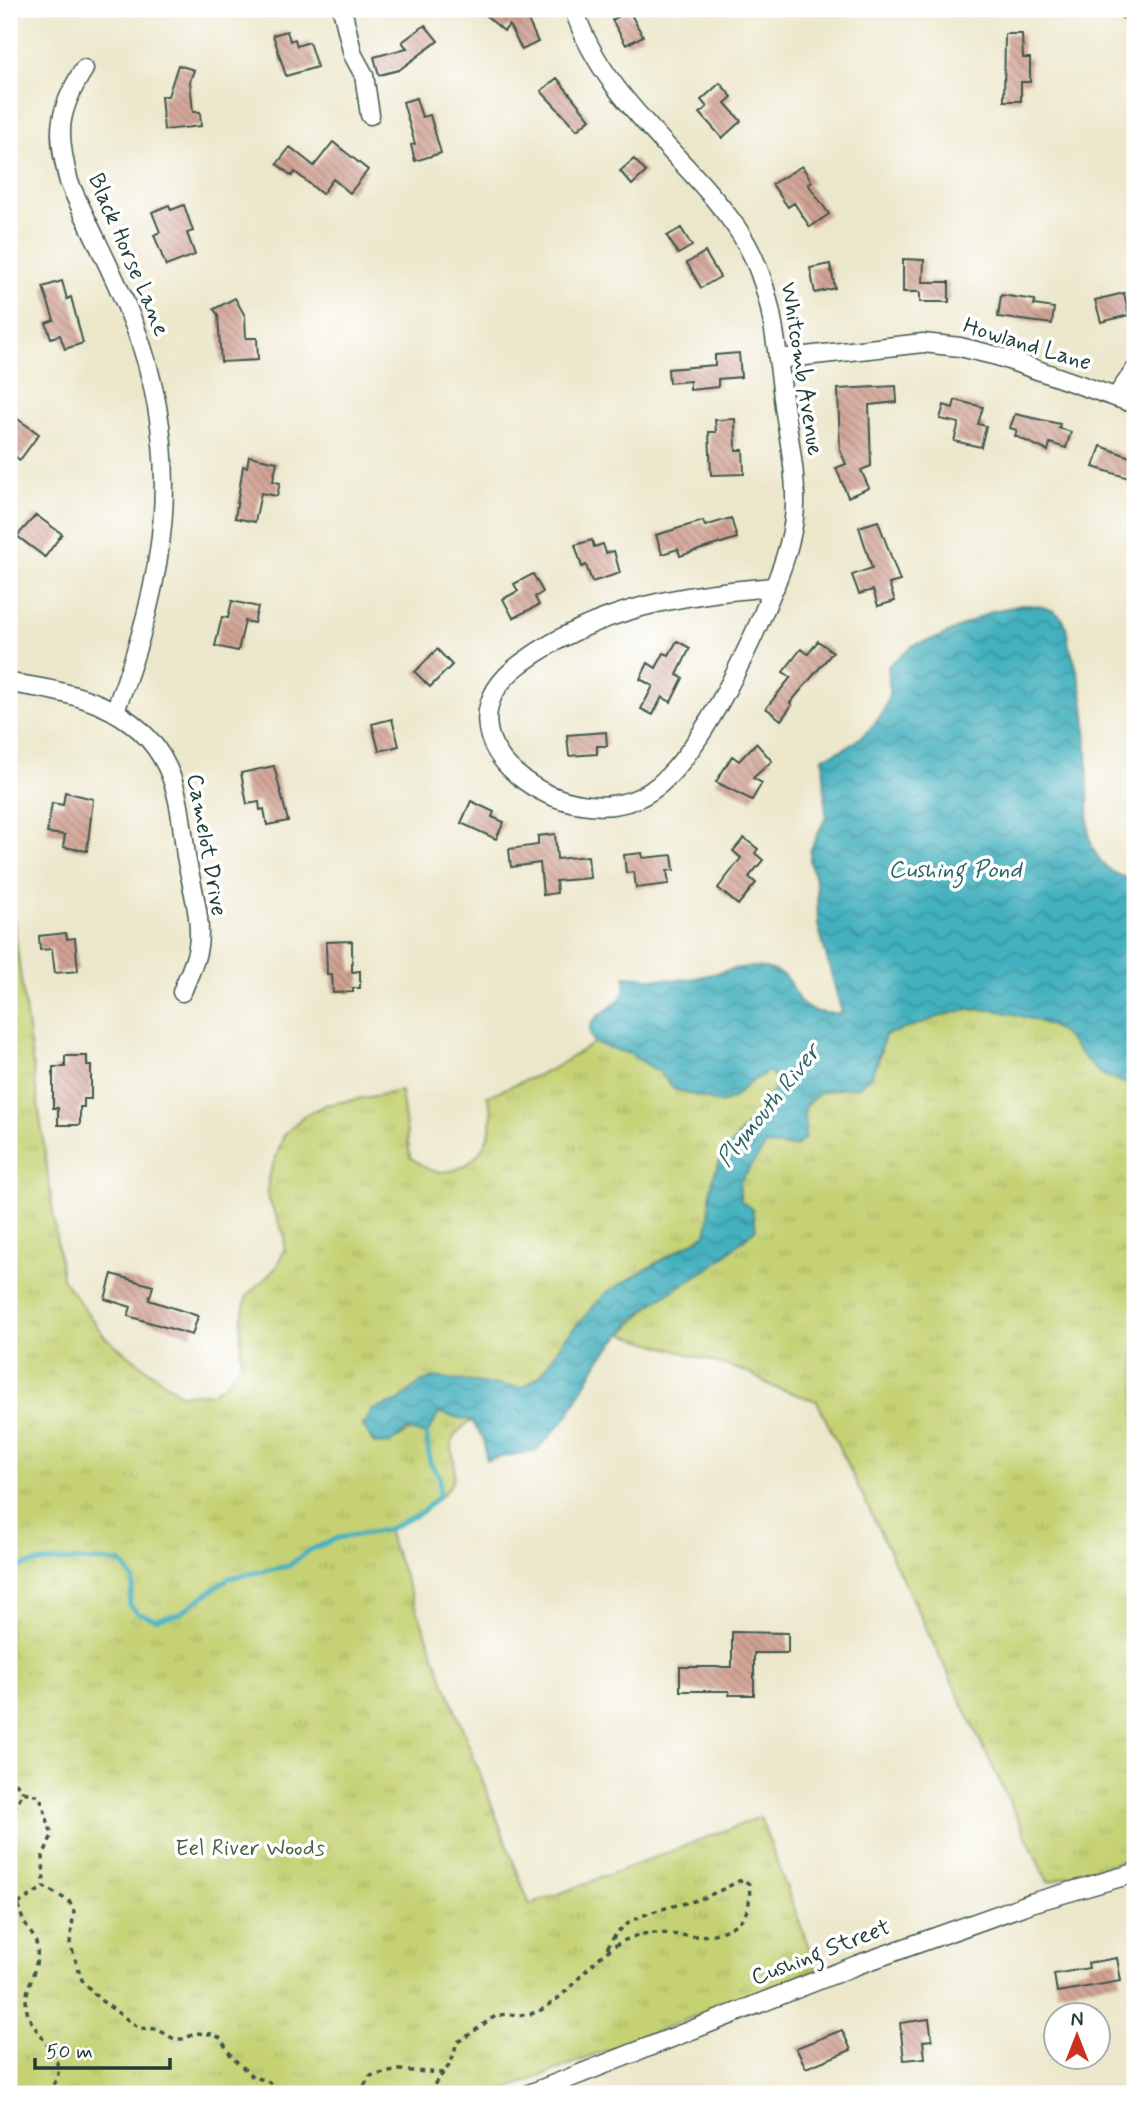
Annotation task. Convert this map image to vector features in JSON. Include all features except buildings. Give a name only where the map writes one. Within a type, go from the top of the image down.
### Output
[{"type":"street","points":[[342,9],[353,55],[364,75],[370,115]]},
{"type":"street","name":"Whitcomb Avenue","points":[[574,9],[586,39],[615,85],[735,225],[754,255],[766,289],[778,359],[795,506],[793,524],[775,587],[755,631],[689,750],[671,774],[650,793],[626,802],[604,806],[561,801],[518,775],[496,751],[488,735],[486,718],[496,685],[535,653],[604,619],[661,601],[707,591],[775,587]]},
{"type":"street","points":[[1125,9],[1135,13]]},
{"type":"street","name":"Black Horse Lane","points":[[84,69],[66,97],[60,119],[63,160],[69,182],[136,330],[155,400],[163,461],[164,519],[153,597],[115,711]]},
{"type":"street","name":"Howland Lane","points":[[778,359],[923,343],[960,347],[997,356],[1135,404]]},
{"type":"street","points":[[1116,397],[1135,370]]},
{"type":"street","name":"Camelot Drive","points":[[9,683],[49,688],[115,711],[137,727],[167,766],[175,789],[197,921],[198,950],[182,992]]},
{"type":"street","name":"Cushing Street","points":[[529,2094],[870,1961],[1031,1903],[1135,1873]]},
{"type":"path","points":[[9,1774],[23,1792],[40,1796],[49,1818],[52,1835],[43,1857],[44,1887]]},
{"type":"path","points":[[9,1818],[23,1792]]},
{"type":"path","points":[[9,1867],[18,1904],[37,1947],[37,1963],[26,1994],[26,2007],[31,2026],[57,2062],[58,2074],[53,2086],[43,2094]]},
{"type":"path","points":[[431,2094],[433,2086],[451,2063],[457,2042],[497,2016],[514,2017],[538,2012],[562,1994],[607,1949],[632,1937],[656,1933],[712,1937],[736,1924],[747,1911],[751,1898],[749,1884],[743,1879],[695,1900],[644,1915],[612,1937],[607,1949]]},
{"type":"path","points":[[18,1904],[44,1887]]},
{"type":"path","points":[[44,1887],[69,1901],[74,1911],[71,1943],[82,1980],[99,1999],[139,2028],[157,2029],[174,2039],[213,2034],[220,2038],[232,2057],[252,2076],[269,2082],[280,2094]]},
{"type":"path","points":[[359,2094],[370,2076],[384,2071],[444,2073]]},
{"type":"green space","name":"Eel River Woods","points":[[9,891],[62,1278],[105,1337],[180,1394],[211,1393],[225,1384],[241,1363],[241,1321],[247,1296],[275,1269],[284,1251],[285,1236],[268,1198],[268,1179],[284,1135],[303,1116],[325,1105],[401,1091],[410,1157],[431,1170],[448,1171],[473,1160],[488,1137],[491,1110],[487,1096],[552,1069],[594,1043],[630,1054],[659,1072],[676,1090],[732,1099],[748,1084],[769,1071],[778,1081],[766,1102],[740,1135],[710,1203],[711,1216],[706,1234],[655,1263],[565,1338],[541,1375],[522,1388],[418,1384],[399,1401],[372,1410],[390,1443],[439,1413],[472,1421],[454,1436],[452,1482],[441,1497],[387,1531],[530,1905],[760,1817],[817,1969],[494,2094],[9,2094]]},
{"type":"green space","points":[[964,1008],[1004,1011],[1045,1022],[1067,1037],[1102,1074],[1135,1085],[1135,1857],[1048,1882],[817,1401],[774,1387],[747,1372],[622,1334],[656,1301],[714,1265],[741,1201],[738,1183],[766,1145],[795,1147],[811,1100],[827,1091],[859,1087],[878,1063],[885,1035]]},
{"type":"water","name":"Cushing Pond","points":[[1022,605],[1052,611],[1065,623],[1083,701],[1087,738],[1090,840],[1099,859],[1109,869],[1121,876],[1135,879],[1135,1085],[1103,1074],[1053,1027],[1002,1012],[968,1010],[885,1035],[872,1075],[859,1087],[824,1090],[804,1106],[805,1138],[795,1147],[766,1145],[739,1183],[741,1201],[752,1209],[756,1229],[714,1265],[656,1301],[634,1319],[599,1360],[567,1417],[537,1450],[486,1460],[484,1440],[472,1421],[439,1413],[427,1435],[407,1430],[390,1443],[374,1444],[363,1425],[372,1410],[399,1401],[418,1384],[435,1377],[522,1388],[541,1375],[565,1338],[606,1293],[706,1234],[712,1182],[719,1163],[777,1081],[769,1071],[748,1084],[732,1099],[721,1103],[676,1090],[659,1072],[630,1054],[594,1043],[590,1026],[620,999],[625,991],[625,976],[682,980],[754,967],[775,971],[784,976],[803,1005],[811,1010],[842,1013],[818,925],[817,887],[810,861],[810,851],[826,816],[823,757],[853,743],[871,728],[888,699],[888,666],[914,645],[940,637],[992,611]]},
{"type":"waterway","name":"Plymouth River","points":[[9,1572],[20,1567],[48,1562],[121,1562],[134,1580],[129,1605],[138,1613],[155,1619],[179,1614],[229,1578],[288,1566],[310,1550],[338,1538],[387,1530],[422,1512],[439,1496],[440,1477],[430,1463],[426,1430]]}]
